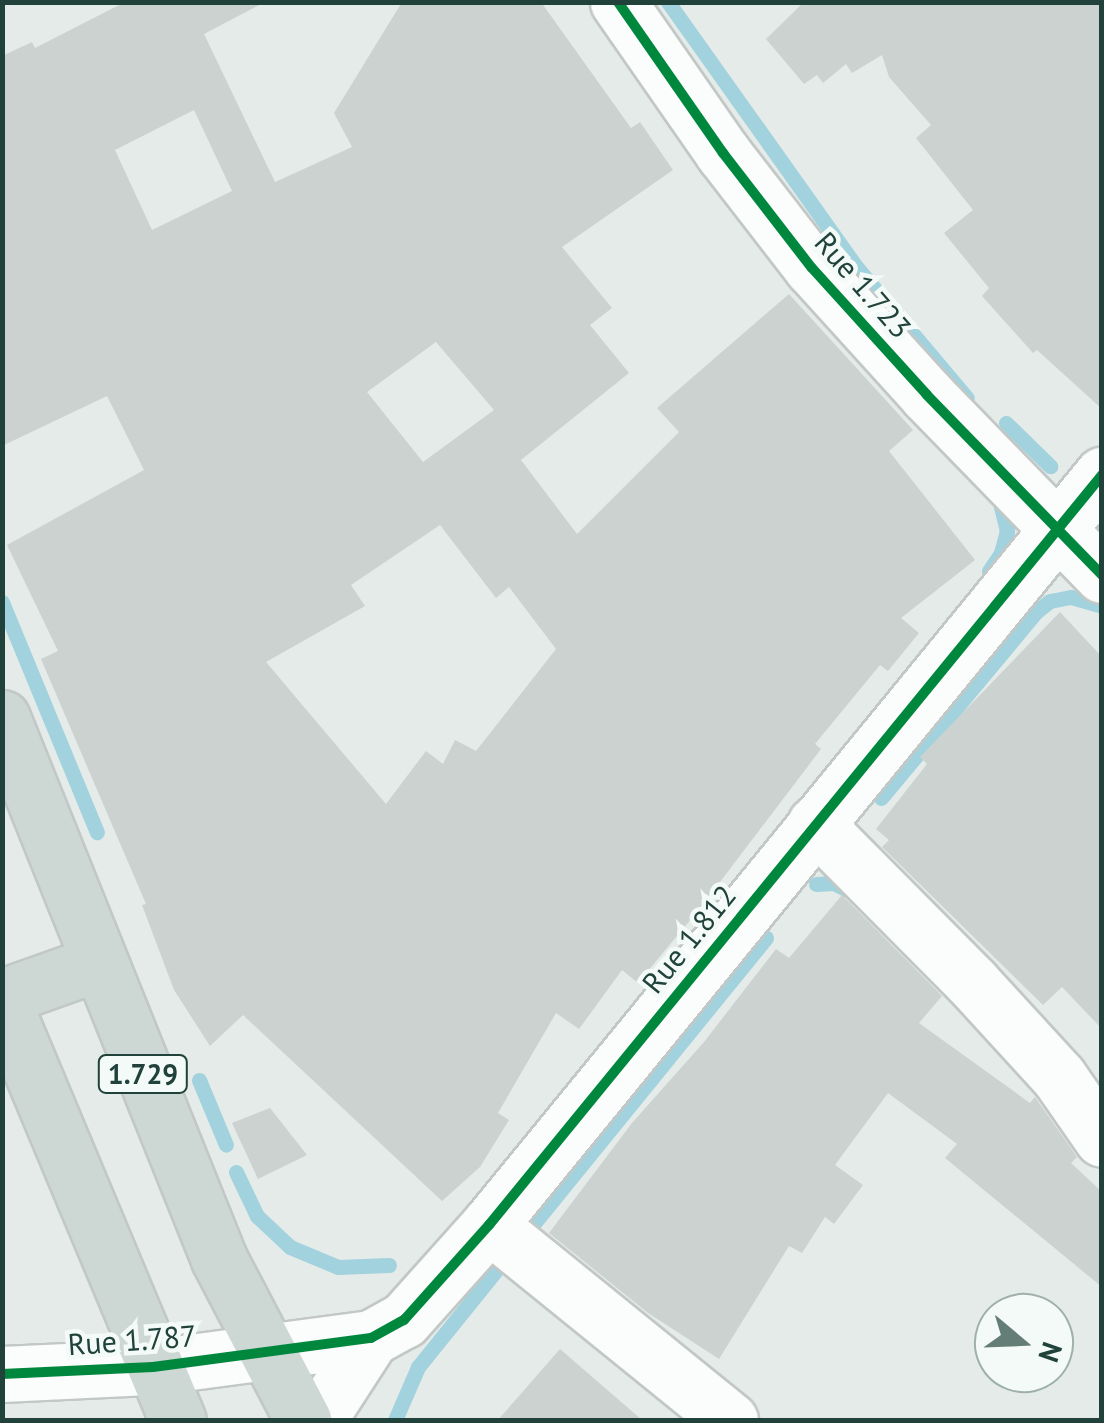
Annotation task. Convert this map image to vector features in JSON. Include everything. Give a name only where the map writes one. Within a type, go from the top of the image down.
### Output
[{"type":"main road","name":"1.729","points":[[2,718],[220,1259],[303,1420]]},
{"type":"main road","points":[[98,963],[2,998],[178,1420]]},
{"type":"street","name":"Rue 1.723","points":[[618,2],[724,153],[812,268],[927,396],[1102,575]]},
{"type":"street","name":"Rue 1.812","points":[[265,1352],[371,1338],[404,1320],[426,1299],[1056,526],[1102,475]]},
{"type":"street","points":[[815,824],[972,982],[1059,1078],[1102,1139]]},
{"type":"street","points":[[490,1225],[730,1420]]},
{"type":"street","points":[[318,1420],[371,1338]]},
{"type":"street","name":"Rue 1.787","points":[[2,1374],[153,1367],[265,1352]]},
{"type":"building","points":[[125,2],[265,2],[204,34],[275,182],[352,147],[334,113],[402,2],[541,2],[631,128],[640,122],[673,170],[562,247],[612,308],[590,325],[629,373],[521,460],[577,534],[679,432],[657,408],[789,294],[913,430],[889,451],[975,560],[901,618],[919,633],[888,671],[880,665],[815,744],[821,749],[638,983],[622,970],[579,1029],[556,1013],[498,1113],[509,1120],[480,1167],[442,1201],[243,1015],[210,1046],[174,990],[142,905],[146,904],[41,659],[58,651],[7,545],[144,470],[107,396],[2,446],[2,56],[32,42],[35,48]],"holes":[[[194,110],[232,191],[152,230],[115,150]],[[436,342],[494,410],[423,462],[367,392]],[[440,525],[496,598],[509,587],[556,649],[476,751],[455,740],[443,764],[426,751],[386,804],[266,662],[365,606],[351,585]]]},
{"type":"building","points":[[804,2],[1102,2],[1102,409],[1037,350],[1033,353],[982,296],[989,288],[944,233],[973,210],[916,138],[931,125],[889,77],[882,55],[852,73],[846,64],[823,83],[817,75],[804,84],[766,39]]},
{"type":"building","points":[[1060,612],[1102,657],[1102,1029],[1062,987],[1043,1005],[882,847],[889,840],[876,829],[927,764],[920,757]]},
{"type":"building","points":[[842,895],[942,996],[919,1023],[1030,1103],[1035,1097],[1077,1157],[1071,1163],[1102,1192],[1102,1287],[945,1158],[957,1144],[888,1093],[835,1165],[863,1185],[834,1224],[825,1217],[802,1253],[789,1246],[719,1359],[648,1313],[549,1233],[632,1123],[704,1042],[776,949],[789,958]]},
{"type":"building","points":[[270,1108],[307,1155],[258,1179],[232,1123]]},
{"type":"building","points":[[560,1349],[642,1420],[498,1420]]},
{"type":"waterway","points":[[668,2],[854,264],[967,398]]},
{"type":"waterway","points":[[1006,423],[1050,466]]},
{"type":"waterway","points":[[989,571],[1001,553],[1007,531],[999,500]]},
{"type":"waterway","points":[[881,798],[1037,611],[1050,601],[1071,597],[1102,606]]},
{"type":"waterway","points":[[2,602],[97,832]]},
{"type":"waterway","points":[[816,884],[834,883],[854,893]]},
{"type":"waterway","points":[[522,1238],[766,938]]},
{"type":"waterway","points":[[199,1080],[226,1145]]},
{"type":"waterway","points":[[236,1172],[257,1216],[290,1247],[338,1267],[389,1265]]},
{"type":"waterway","points":[[395,1420],[418,1367],[505,1259]]},
{"type":"cycle path","points":[[618,2],[723,153],[812,268],[927,395],[1102,575]]},
{"type":"cycle path","points":[[2,1374],[153,1367],[371,1338],[404,1320],[489,1225],[1102,475]]}]
